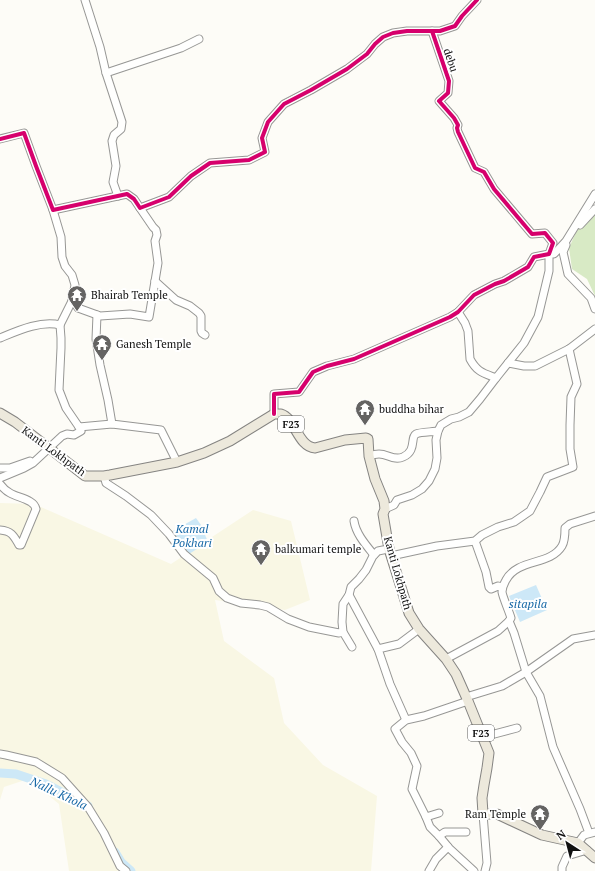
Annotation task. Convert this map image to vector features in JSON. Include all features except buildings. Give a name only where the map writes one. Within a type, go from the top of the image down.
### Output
[{"type":"main road","name":"Kanti Lokhpath","points":[[0,413],[15,422],[85,476],[104,476],[177,462],[204,453],[230,441],[274,414],[281,414],[286,417],[307,446],[315,448],[345,440],[366,438],[368,441],[375,479],[384,501],[383,514],[390,553],[409,613],[419,629],[446,659],[456,674],[489,754],[488,768],[482,798],[482,814]]},
{"type":"main road","points":[[482,814],[497,814],[542,834],[578,844],[595,858]]},
{"type":"street","points":[[85,0],[122,122],[121,129],[114,135],[112,141],[116,166],[113,182],[118,196]]},
{"type":"street","points":[[140,208],[169,197],[191,176],[210,163],[249,160],[266,152],[262,138],[268,122],[284,104],[347,69],[367,54],[375,44],[384,37],[393,33],[407,31],[440,31],[455,26],[477,0]]},
{"type":"street","name":"debu","points":[[432,31],[449,81],[448,93],[439,100],[458,125],[458,132],[475,168],[484,172],[494,189],[532,234],[545,233],[553,243],[549,254]]},
{"type":"street","points":[[106,73],[181,48],[199,40]]},
{"type":"street","points":[[0,139],[24,133],[53,210],[61,237],[63,261],[72,275],[75,285],[72,301],[60,325],[62,338],[59,390],[66,408],[81,431],[74,435],[67,434],[60,438],[33,463],[0,478]]},
{"type":"street","points":[[53,210],[128,194],[134,199],[156,230],[157,235],[155,241],[158,263],[149,317],[130,314],[100,316],[78,308],[72,301]]},
{"type":"street","points":[[274,414],[274,394],[299,392],[313,372],[327,366],[354,359],[450,317],[458,312],[474,295],[504,281],[528,267],[534,257],[554,254],[566,241],[595,194]]},
{"type":"street","points":[[595,209],[573,231],[562,252],[568,274],[591,298],[595,309]]},
{"type":"street","points":[[384,509],[394,505],[397,500],[412,495],[422,489],[429,481],[437,458],[436,440],[441,426],[446,422],[468,412],[524,343],[538,317],[549,271],[549,254]]},
{"type":"street","points":[[155,281],[176,300],[190,306],[199,313],[201,316],[201,330],[205,336]]},
{"type":"street","points":[[458,312],[466,323],[470,359],[472,363],[477,370],[496,378]]},
{"type":"street","points":[[97,315],[96,339],[112,424]]},
{"type":"street","points":[[0,338],[20,330],[48,323],[60,325]]},
{"type":"street","points":[[508,363],[524,366],[536,366],[569,349],[595,329]]},
{"type":"street","points":[[352,647],[343,632],[343,604],[349,595],[351,587],[366,570],[369,562],[378,551],[383,550],[390,553],[475,541],[482,535],[498,527],[514,522],[530,511],[547,477],[573,467],[570,450],[570,425],[572,397],[577,384],[569,349]]},
{"type":"street","points":[[79,428],[112,424],[161,430],[177,462]]},
{"type":"street","points":[[370,456],[379,454],[395,459],[403,457],[412,449],[413,437],[416,434],[438,432]]},
{"type":"street","points":[[0,468],[10,468],[39,458]]},
{"type":"street","points":[[104,476],[106,483],[151,515],[169,534],[184,554],[213,578],[219,591],[227,598],[241,603],[268,607],[288,619],[309,627],[335,633],[343,632]]},
{"type":"street","points":[[0,484],[10,493],[32,502],[36,508],[21,545],[19,545],[11,533],[5,530],[0,530]]},
{"type":"street","points":[[446,659],[498,631],[509,621],[511,618],[502,593],[502,587],[516,568],[556,554],[563,544],[565,528],[570,524],[595,516]]},
{"type":"street","points":[[354,521],[358,534],[374,555]]},
{"type":"street","points":[[475,541],[486,572],[489,587],[492,590],[498,586],[502,587]]},
{"type":"street","points":[[349,595],[378,649],[390,684],[406,720]]},
{"type":"street","points":[[509,621],[526,672],[540,696],[553,747],[592,833],[584,835],[578,844]]},
{"type":"street","points":[[378,649],[400,644],[419,629]]},
{"type":"street","points":[[474,871],[430,827],[412,789],[417,766],[395,729],[406,720],[424,716],[502,686],[526,672],[572,639],[595,635]]},
{"type":"street","points":[[483,737],[517,728]]},
{"type":"street","points":[[0,754],[6,754],[36,762],[62,778],[88,807],[104,833],[120,866],[126,871]]},
{"type":"street","points":[[426,817],[439,813]]},
{"type":"street","points":[[482,814],[487,863],[485,871]]},
{"type":"street","points":[[440,836],[445,832],[466,832]]},
{"type":"street","points":[[429,871],[436,859],[448,846]]},
{"type":"street","points":[[562,871],[562,867],[567,856],[586,850]]},
{"type":"shaded area","points":[[0,503],[34,504],[171,564],[253,510],[291,521],[310,600],[285,610],[215,600],[224,641],[274,678],[284,723],[323,765],[377,796],[371,871],[69,871],[59,804],[28,779],[4,787],[0,800]]},
{"type":"green space","points":[[595,208],[595,296],[587,279],[572,269],[569,248],[576,232]]},
{"type":"water","name":"Kamal Pokhari","points":[[196,518],[201,525],[208,542],[189,554],[173,531]]},
{"type":"water","name":"sitapila","points":[[536,585],[547,610],[520,622],[509,596]]},
{"type":"waterway","name":"Nallu Khola","points":[[0,773],[16,774],[46,784],[88,806]]},
{"type":"waterway","name":"Nallu Khola","points":[[115,852],[121,862],[131,871]]},
{"type":"cycle path","points":[[0,139],[24,133],[53,210],[127,194],[134,199],[140,208],[169,197],[191,176],[210,163],[249,160],[265,152],[262,138],[268,122],[284,104],[347,69],[367,54],[383,37],[393,33],[407,31],[440,31],[455,26],[477,0]]},
{"type":"cycle path","points":[[274,414],[274,394],[299,392],[313,372],[327,366],[354,359],[450,317],[458,312],[474,295],[504,281],[528,267],[534,257],[549,254],[553,243],[545,233],[532,234],[494,189],[484,172],[475,168],[458,132],[458,125],[454,118],[439,101],[448,93],[449,81],[432,31]]},
{"type":"place","name":"Bhairab Temple","points":[[77,312]]},
{"type":"place","name":"Ganesh Temple","points":[[102,361]]},
{"type":"place","name":"buddha bihar","points":[[365,426]]},
{"type":"place","name":"balkumari temple","points":[[261,566]]},
{"type":"place","name":"Ram Temple","points":[[540,831]]}]
